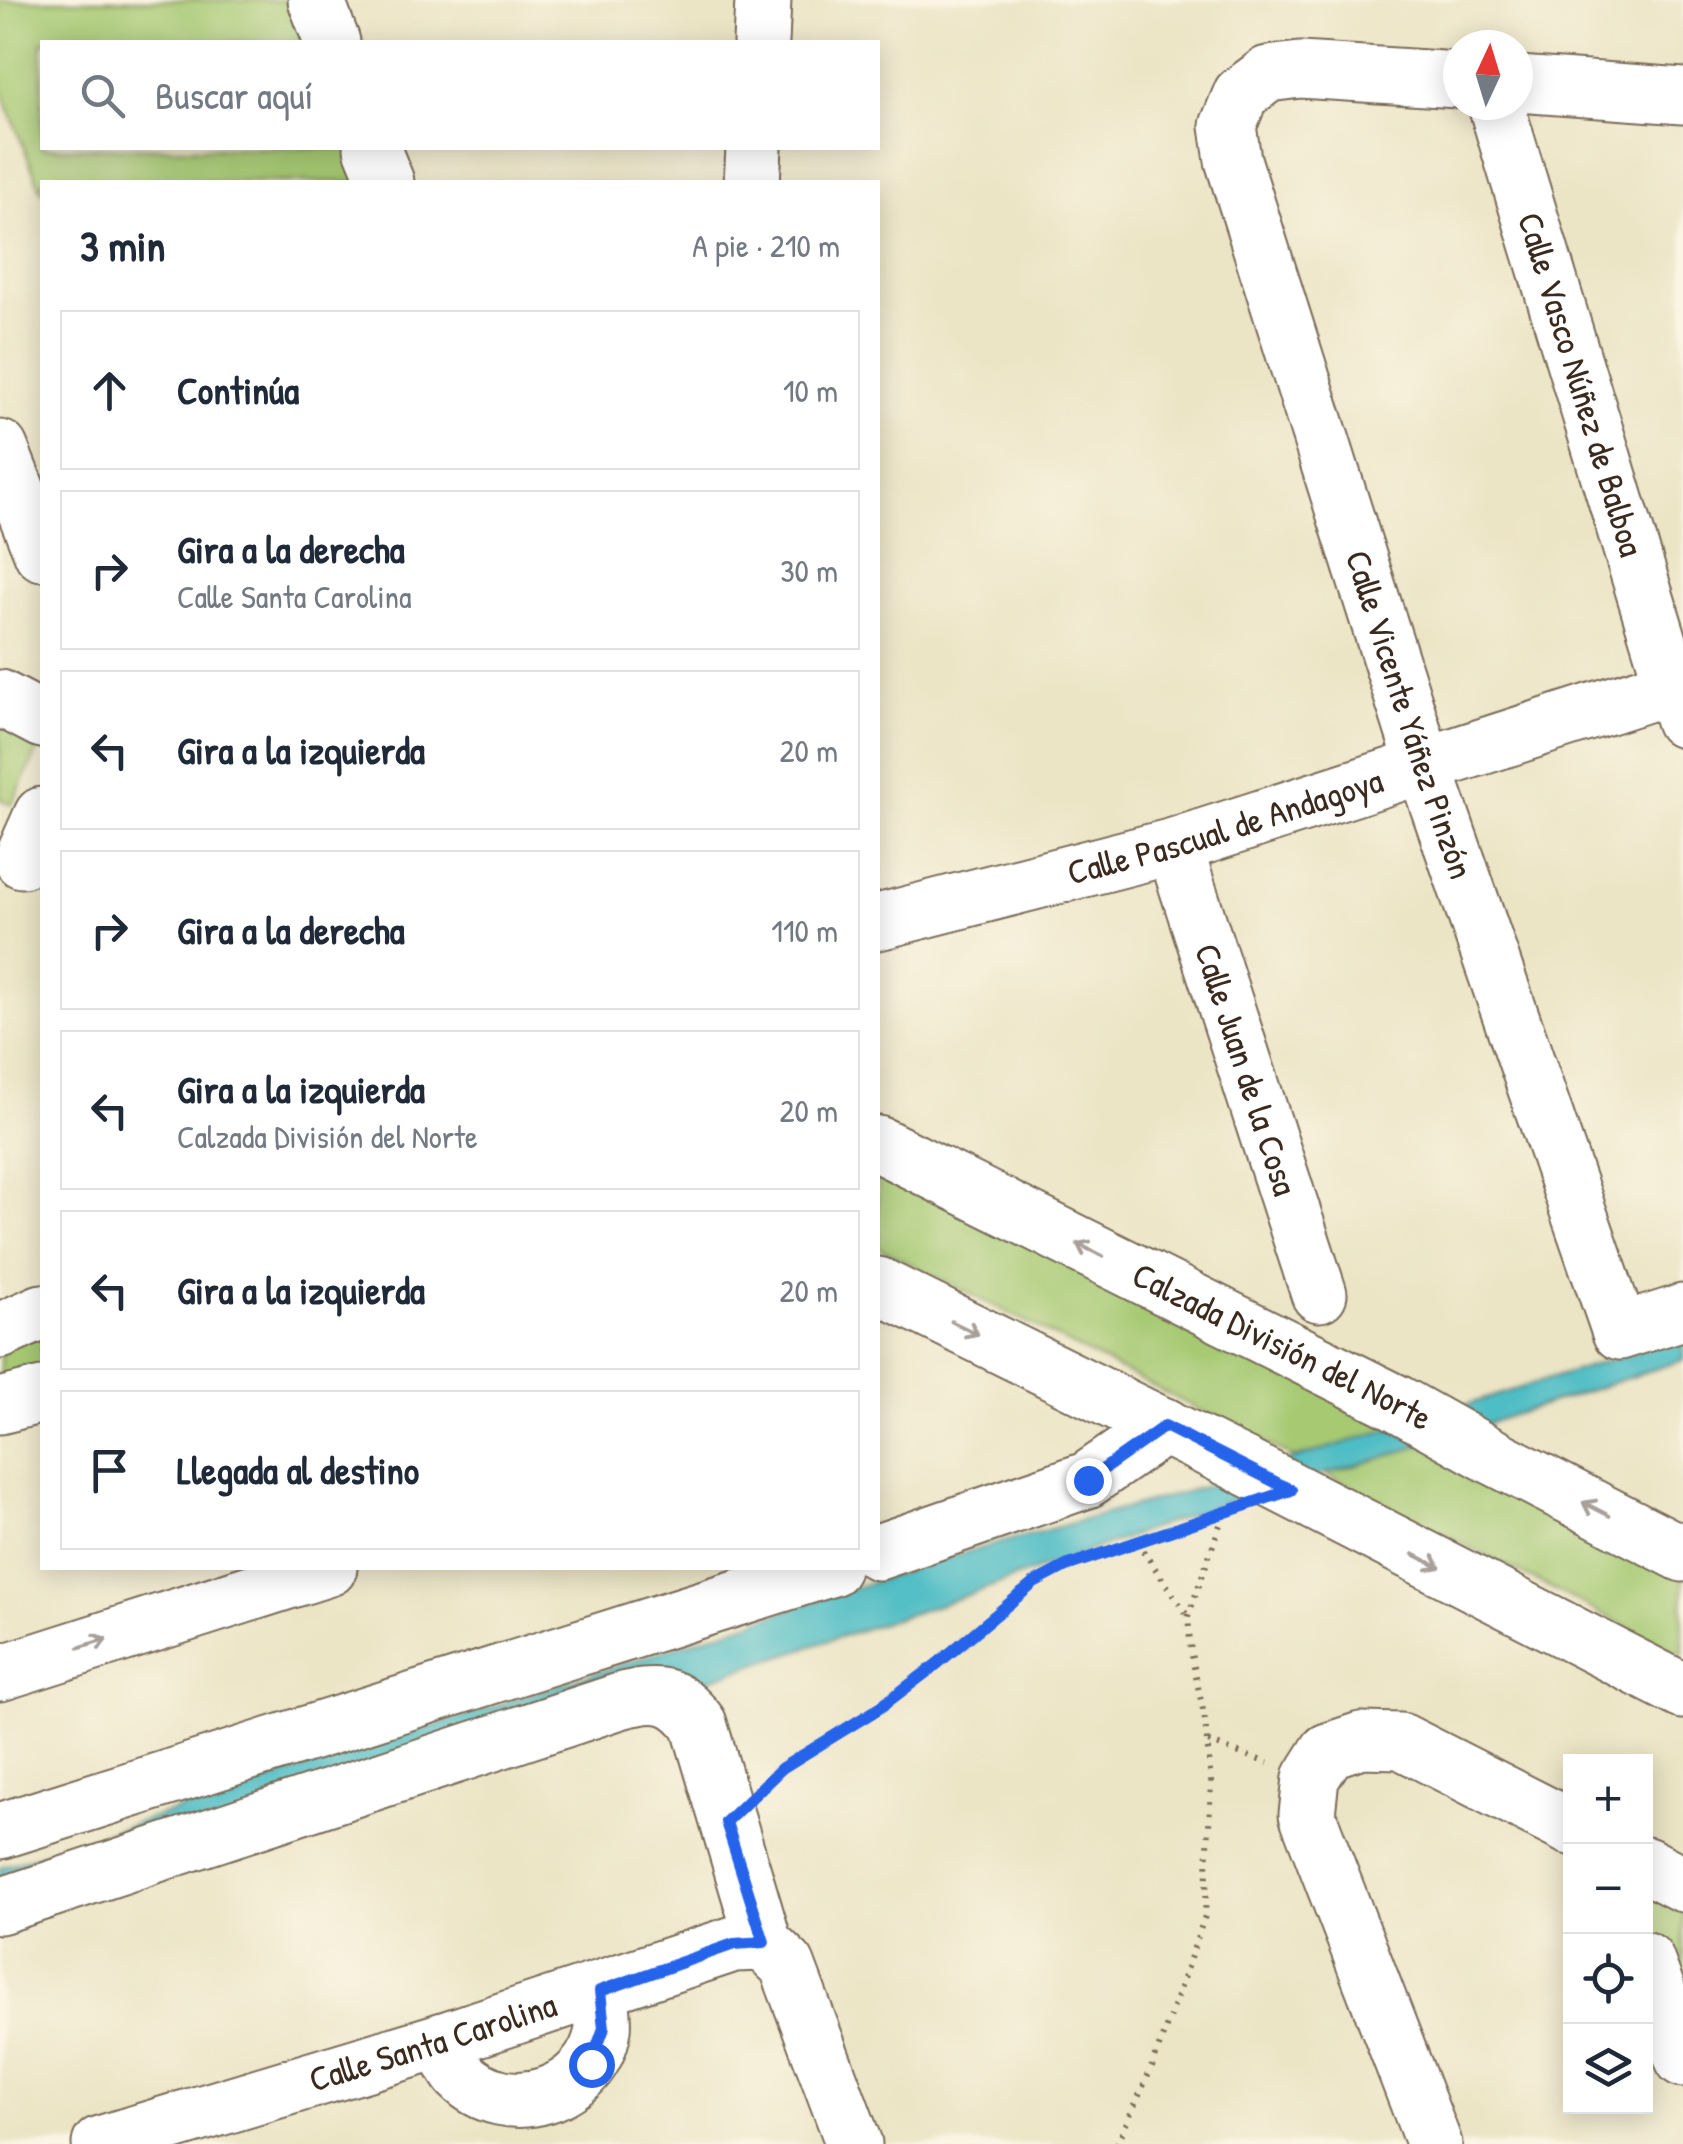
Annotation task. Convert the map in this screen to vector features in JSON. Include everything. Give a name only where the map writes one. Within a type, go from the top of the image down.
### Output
[{"type":"street","points":[[316,0],[331,40]]},
{"type":"street","points":[[761,40],[763,0]]},
{"type":"street","name":"Calle Vicente Yáñez Pinzón","points":[[1443,79],[1300,70],[1268,74],[1241,94],[1228,126],[1234,160],[1424,766],[1620,1332],[1683,1312]]},
{"type":"street","points":[[1533,85],[1683,96]]},
{"type":"street","name":"Calle Vasco Núñez de Balboa","points":[[1501,120],[1679,696]]},
{"type":"street","points":[[373,150],[385,180]]},
{"type":"street","points":[[752,180],[754,150]]},
{"type":"street","points":[[0,448],[40,548]]},
{"type":"street","name":"Calle Pascual de Andagoya","points":[[880,921],[1174,846],[1424,766],[1679,696]]},
{"type":"street","points":[[0,698],[40,719]]},
{"type":"street","name":"Calle Juan de la Cosa","points":[[1174,846],[1320,1294]]},
{"type":"street","name":"Calzada División del Norte","points":[[880,1145],[1427,1420],[1683,1554]]},
{"type":"street","points":[[880,1286],[1165,1426],[1254,1490],[1340,1516],[1683,1691]]},
{"type":"street","points":[[0,1331],[40,1313]]},
{"type":"street","points":[[0,1406],[40,1396]]},
{"type":"street","points":[[880,1551],[1088,1480],[1165,1426]]},
{"type":"street","points":[[0,1673],[324,1570]]},
{"type":"street","points":[[0,1831],[826,1570]]},
{"type":"street","points":[[0,1906],[648,1694],[669,1697],[687,1709],[699,1724],[764,1942],[786,1965],[854,2144]]},
{"type":"street","points":[[1434,2144],[1307,1814],[1311,1778],[1328,1751],[1361,1740],[1400,1741],[1563,1823]]},
{"type":"street","points":[[1653,1869],[1683,1884]]},
{"type":"street","name":"Calle Santa Carolina","points":[[100,2144],[600,1991],[734,1944],[764,1942]]},
{"type":"street","points":[[1653,1979],[1683,2059]]},
{"type":"street","points":[[441,2041],[459,2074],[490,2095],[528,2101],[563,2090],[591,2064],[604,2028],[600,1991]]},
{"type":"path","points":[[726,1822],[782,1768],[878,1709],[1034,1583],[1066,1566],[1138,1542],[1254,1490]]},
{"type":"path","points":[[1188,1616],[1254,1490]]},
{"type":"path","points":[[1117,2144],[1152,2067],[1206,1916],[1211,1782],[1188,1616],[1138,1542]]},
{"type":"path","points":[[1208,1742],[1311,1778]]},
{"type":"green space","points":[[0,0],[290,0],[306,40],[40,40],[40,150],[349,150],[361,180],[40,180],[40,188],[0,87]]},
{"type":"green space","points":[[0,714],[40,741],[40,746],[12,805],[0,799]]},
{"type":"green space","points":[[880,1161],[1683,1573],[1683,1655],[880,1248]]},
{"type":"green space","points":[[40,1327],[40,1375],[0,1385],[0,1345]]},
{"type":"green space","points":[[1653,1881],[1683,1896],[1683,2004],[1653,1934]]},
{"type":"water","points":[[1683,1337],[1683,1360],[1378,1459],[1231,1500],[959,1598],[0,1910],[0,1868],[949,1557],[1214,1484]]},
{"type":"route","points":[[591,2064],[604,2028],[600,1991],[734,1944],[764,1942],[726,1822],[782,1768],[878,1709],[1034,1583],[1066,1566],[1291,1490],[1165,1426],[1088,1480]]}]
